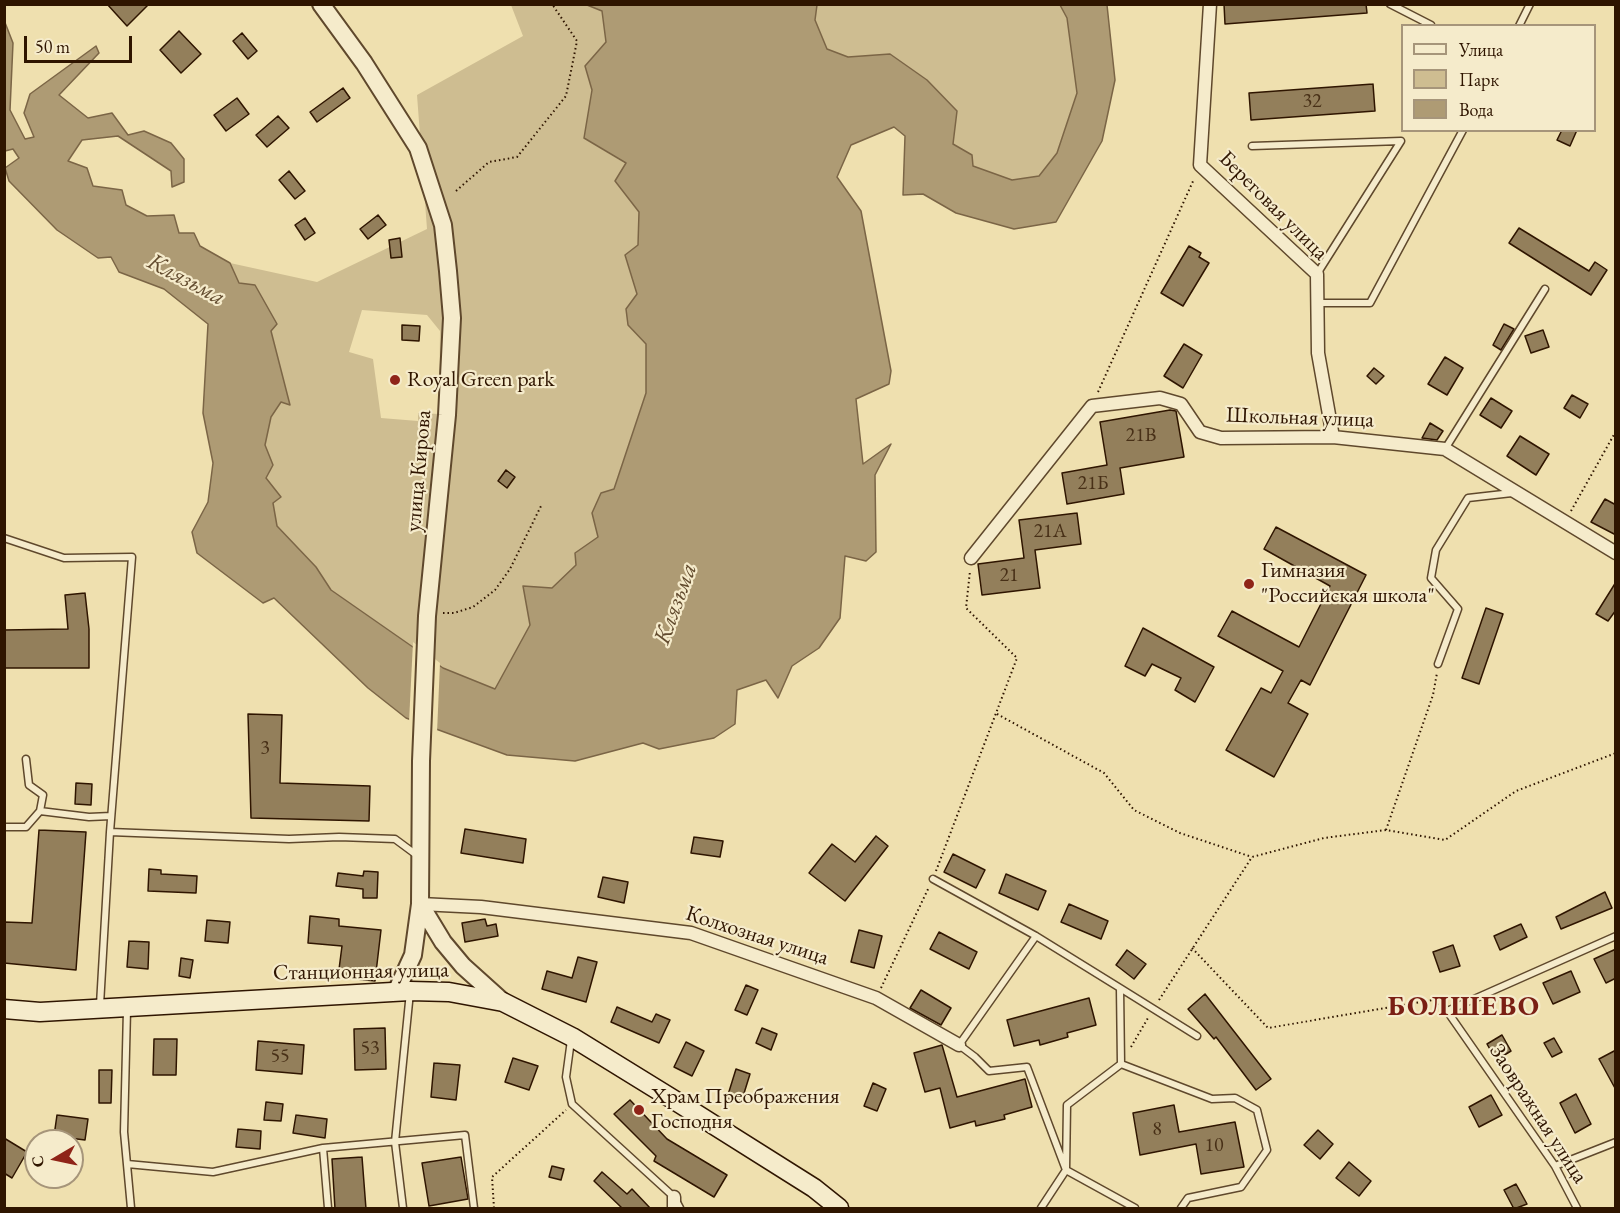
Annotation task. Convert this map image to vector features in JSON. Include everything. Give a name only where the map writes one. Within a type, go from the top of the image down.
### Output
[{"type":"main road","name":"Станционная улица","points":[[4,1009],[40,1012],[403,992],[449,992],[503,1002],[572,1037],[814,1188],[839,1209]]},
{"type":"street","name":"улица Кирова","points":[[321,4],[364,63],[418,148],[443,225],[452,318],[434,614],[421,761],[420,904],[413,956],[403,992]]},
{"type":"street","name":"Береговая улица","points":[[1210,4],[1200,165],[1317,274],[1318,353],[1333,437]]},
{"type":"street","name":"Школьная улица","points":[[1092,406],[1160,398],[1181,404],[1200,432],[1221,438],[1333,437],[1445,449],[1513,493],[1616,553]]},
{"type":"street","points":[[971,558],[1092,406]]},
{"type":"street","points":[[420,904],[443,942],[463,966],[503,1002]]},
{"type":"street","name":"Колхозная улица","points":[[420,904],[481,906],[692,933],[876,998],[959,1045]]},
{"type":"lane","points":[[1390,4],[1429,24]]},
{"type":"lane","points":[[1520,24],[1530,4]]},
{"type":"lane","points":[[1317,303],[1370,303],[1462,132]]},
{"type":"lane","points":[[1252,146],[1401,141],[1317,274]]},
{"type":"lane","points":[[1445,449],[1545,289]]},
{"type":"lane","points":[[1438,664],[1458,609],[1431,578],[1436,550],[1468,498],[1513,493]]},
{"type":"lane","points":[[4,538],[64,558],[132,557],[111,816],[100,1009]]},
{"type":"lane","points":[[4,827],[26,827],[40,811],[43,795],[29,785],[26,759]]},
{"type":"lane","points":[[40,811],[89,817],[111,816]]},
{"type":"lane","points":[[110,832],[289,839],[339,837],[395,839],[420,857]]},
{"type":"lane","points":[[933,879],[1036,936],[1197,1036]]},
{"type":"lane","points":[[1036,936],[959,1045],[989,1071],[1027,1067],[1066,1170],[1135,1209]]},
{"type":"lane","points":[[1447,1011],[1616,936]]},
{"type":"lane","points":[[1120,988],[1121,1064]]},
{"type":"lane","points":[[403,992],[395,1142],[403,1209]]},
{"type":"lane","points":[[127,1006],[124,1132],[131,1209]]},
{"type":"lane","name":"Заовражная улица","points":[[1447,1011],[1556,1166],[1576,1209]]},
{"type":"lane","points":[[572,1037],[567,1077],[572,1104],[676,1205]]},
{"type":"lane","points":[[1041,1209],[1066,1170],[1067,1105],[1121,1064]]},
{"type":"lane","points":[[1121,1064],[1212,1099],[1235,1098],[1257,1110],[1268,1150],[1241,1187],[1188,1198],[1181,1209]]},
{"type":"lane","points":[[127,1164],[213,1172],[323,1148],[465,1135],[474,1209]]},
{"type":"lane","points":[[1556,1166],[1616,1142]]},
{"type":"lane","points":[[323,1148],[327,1209]]},
{"type":"path","points":[[456,191],[489,162],[517,157],[566,96],[577,41],[552,4]]},
{"type":"path","points":[[1092,406],[1200,165]]},
{"type":"path","points":[[1564,524],[1616,431]]},
{"type":"path","points":[[434,614],[454,613],[473,607],[495,590],[510,569],[541,506]]},
{"type":"path","points":[[876,998],[933,879],[1017,658],[966,608],[971,558]]},
{"type":"path","points":[[1386,830],[1433,695],[1438,664]]},
{"type":"path","points":[[997,714],[1104,773],[1134,810],[1180,833],[1252,857],[1324,838],[1386,830],[1445,840],[1516,791],[1616,753]]},
{"type":"path","points":[[1121,1064],[1154,1008],[1252,857]]},
{"type":"path","points":[[1192,948],[1268,1028],[1433,1000],[1447,1011]]},
{"type":"path","points":[[494,1209],[492,1177],[572,1104]]},
{"type":"green space","points":[[511,5],[587,5],[602,11],[606,42],[585,66],[592,90],[584,138],[626,164],[615,181],[639,212],[638,245],[625,256],[637,294],[626,309],[628,325],[646,344],[646,393],[599,537],[576,553],[576,565],[552,589],[495,689],[443,668],[331,590],[316,567],[277,526],[266,478],[273,465],[265,445],[271,417],[281,402],[290,405],[271,331],[239,283],[230,263],[317,282],[427,229],[417,95],[523,36]],"holes":[[[362,310],[427,315],[440,331],[439,414],[418,413],[418,421],[381,418],[373,359],[349,352]]]},
{"type":"green space","points":[[817,5],[1060,5],[1067,18],[1078,93],[1058,153],[1039,176],[1012,180],[973,166],[972,155],[952,143],[957,111],[927,80],[890,54],[848,57],[827,49],[815,20]]},
{"type":"water","name":"Клязьма","points":[[587,5],[817,5],[815,20],[827,49],[848,57],[890,54],[927,80],[957,111],[953,144],[972,155],[973,166],[1012,180],[1039,176],[1057,153],[1077,93],[1067,18],[1060,5],[1107,5],[1115,80],[1102,141],[1056,222],[1014,229],[956,213],[923,194],[903,195],[905,136],[894,127],[851,145],[837,177],[861,211],[891,371],[889,384],[856,399],[863,464],[891,444],[875,475],[876,552],[866,561],[845,556],[840,618],[819,648],[792,666],[778,698],[766,680],[737,690],[735,724],[714,738],[659,749],[643,743],[575,761],[507,755],[406,718],[368,688],[274,598],[263,603],[197,553],[192,532],[208,502],[213,463],[203,413],[208,324],[164,289],[119,272],[111,257],[98,258],[57,230],[9,181],[5,168],[19,158],[13,149],[5,151],[4,20],[13,43],[10,110],[25,139],[34,137],[24,113],[30,94],[96,46],[99,53],[59,95],[88,118],[112,113],[128,135],[144,131],[171,143],[184,159],[184,182],[172,187],[171,171],[118,136],[82,140],[68,161],[87,168],[93,186],[122,190],[126,205],[147,216],[174,215],[179,233],[194,233],[200,246],[230,263],[239,283],[255,285],[277,324],[271,331],[290,405],[281,402],[271,417],[265,445],[273,465],[266,478],[281,497],[273,503],[277,526],[316,567],[331,590],[443,668],[495,689],[530,625],[523,586],[552,588],[576,565],[575,553],[598,537],[592,513],[601,493],[614,489],[646,393],[646,344],[628,325],[626,309],[637,294],[625,255],[638,245],[639,212],[615,181],[626,163],[584,138],[592,90],[585,66],[606,42],[602,11]]},
{"type":"pier","points":[[413,642],[440,663],[437,733],[409,722]]},
{"type":"building","points":[[107,4],[149,4],[127,26]]},
{"type":"building","points":[[1224,4],[1366,4],[1367,13],[1225,24]]},
{"type":"building","points":[[179,31],[201,54],[181,73],[160,50]]},
{"type":"building","points":[[242,33],[257,51],[248,59],[233,41]]},
{"type":"building","points":[[1373,84],[1375,111],[1251,120],[1249,93]]},
{"type":"building","points":[[343,88],[350,98],[317,122],[310,112]]},
{"type":"building","points":[[237,98],[249,114],[226,131],[214,115]]},
{"type":"building","points":[[278,116],[289,128],[267,147],[256,135]]},
{"type":"building","points":[[1561,132],[1576,132],[1570,146],[1557,140]]},
{"type":"building","points":[[289,171],[305,191],[295,199],[279,180]]},
{"type":"building","points":[[378,215],[386,225],[368,239],[360,229]]},
{"type":"building","points":[[305,218],[315,233],[305,240],[295,225]]},
{"type":"building","points":[[1519,228],[1589,271],[1595,262],[1607,270],[1591,295],[1509,243]]},
{"type":"building","points":[[400,238],[402,257],[391,258],[389,240]]},
{"type":"building","points":[[1189,246],[1201,253],[1199,257],[1209,263],[1183,306],[1161,293]]},
{"type":"building","points":[[1504,324],[1514,329],[1501,350],[1493,345]]},
{"type":"building","points":[[402,325],[420,326],[419,341],[402,340]]},
{"type":"building","points":[[1543,330],[1549,347],[1531,353],[1525,336]]},
{"type":"building","points":[[1184,344],[1202,355],[1183,388],[1164,376]]},
{"type":"building","points":[[1445,357],[1463,368],[1447,395],[1428,384]]},
{"type":"building","points":[[1374,368],[1384,376],[1376,384],[1367,376]]},
{"type":"building","points":[[1572,395],[1588,404],[1580,418],[1564,408]]},
{"type":"building","points":[[1491,398],[1512,411],[1501,428],[1480,415]]},
{"type":"building","points":[[1170,410],[1176,411],[1184,457],[1120,468],[1124,494],[1067,504],[1062,473],[1107,465],[1100,422]]},
{"type":"building","points":[[1430,423],[1443,431],[1437,440],[1422,438]]},
{"type":"building","points":[[1520,436],[1549,454],[1536,475],[1507,456]]},
{"type":"building","points":[[506,470],[515,477],[507,488],[498,481]]},
{"type":"building","points":[[1605,499],[1616,505],[1616,535],[1591,522]]},
{"type":"building","points":[[1077,513],[1081,544],[1035,550],[1040,588],[982,595],[978,564],[1024,558],[1019,520]]},
{"type":"building","points":[[1276,527],[1366,575],[1310,685],[1301,680],[1288,703],[1308,714],[1274,777],[1226,750],[1261,688],[1271,693],[1283,671],[1218,636],[1232,611],[1299,647],[1330,586],[1264,549]]},
{"type":"building","points":[[1616,582],[1616,610],[1608,621],[1596,614]]},
{"type":"building","points":[[85,593],[89,629],[89,668],[4,668],[4,630],[68,629],[65,595]]},
{"type":"building","points":[[1486,608],[1503,614],[1479,684],[1462,678]]},
{"type":"building","points":[[1143,628],[1214,667],[1195,702],[1175,690],[1181,678],[1152,664],[1145,676],[1125,666]]},
{"type":"building","points":[[248,714],[282,715],[280,783],[370,786],[369,821],[251,818]]},
{"type":"building","points":[[76,783],[92,784],[91,805],[75,804]]},
{"type":"building","points":[[465,829],[526,839],[523,863],[461,853]]},
{"type":"building","points":[[39,830],[86,832],[76,970],[4,963],[4,922],[32,923]]},
{"type":"building","points":[[876,836],[888,846],[845,901],[809,873],[832,844],[855,862]]},
{"type":"building","points":[[694,837],[723,841],[720,857],[691,853]]},
{"type":"building","points":[[953,854],[985,870],[976,888],[944,872]]},
{"type":"building","points":[[149,869],[161,870],[161,874],[197,876],[196,893],[148,891]]},
{"type":"building","points":[[364,871],[378,872],[377,898],[363,898],[363,889],[336,886],[338,873],[363,876]]},
{"type":"building","points":[[1006,874],[1046,891],[1038,910],[999,893]]},
{"type":"building","points":[[603,877],[628,882],[624,903],[598,897]]},
{"type":"building","points":[[1605,892],[1612,908],[1561,929],[1556,917]]},
{"type":"building","points":[[1069,904],[1108,921],[1101,939],[1061,922]]},
{"type":"building","points":[[310,916],[339,919],[339,926],[381,930],[375,981],[338,977],[342,946],[308,943]]},
{"type":"building","points":[[485,919],[487,926],[496,924],[498,936],[465,942],[462,923]]},
{"type":"building","points":[[207,920],[230,922],[228,943],[205,941]]},
{"type":"building","points":[[1521,924],[1527,937],[1500,950],[1494,936]]},
{"type":"building","points":[[859,930],[882,936],[874,968],[851,962]]},
{"type":"building","points":[[939,932],[977,952],[969,969],[930,949]]},
{"type":"building","points":[[129,941],[149,942],[148,969],[127,967]]},
{"type":"building","points":[[1453,945],[1460,966],[1440,972],[1433,952]]},
{"type":"building","points":[[1616,949],[1616,978],[1606,983],[1594,959]]},
{"type":"building","points":[[1127,950],[1146,964],[1134,979],[1116,965]]},
{"type":"building","points":[[578,957],[597,962],[586,1002],[542,989],[547,971],[572,978]]},
{"type":"building","points":[[181,958],[193,960],[190,978],[179,976]]},
{"type":"building","points":[[1571,971],[1580,992],[1553,1004],[1543,983]]},
{"type":"building","points":[[746,985],[758,990],[747,1015],[735,1010]]},
{"type":"building","points":[[921,990],[951,1008],[941,1025],[910,1008]]},
{"type":"building","points":[[1205,994],[1271,1079],[1256,1090],[1216,1037],[1214,1039],[1188,1009]]},
{"type":"building","points":[[1089,998],[1096,1025],[1067,1033],[1068,1037],[1040,1045],[1039,1040],[1014,1046],[1007,1020]]},
{"type":"building","points":[[617,1007],[652,1022],[656,1014],[670,1020],[659,1043],[611,1022]]},
{"type":"building","points":[[385,1028],[386,1069],[355,1070],[354,1029]]},
{"type":"building","points":[[762,1028],[777,1034],[771,1050],[756,1043]]},
{"type":"building","points":[[1502,1035],[1511,1051],[1496,1060],[1487,1044]]},
{"type":"building","points":[[1554,1038],[1562,1052],[1552,1057],[1544,1043]]},
{"type":"building","points":[[154,1039],[177,1039],[176,1075],[153,1075]]},
{"type":"building","points":[[258,1041],[304,1045],[302,1074],[256,1070]]},
{"type":"building","points":[[686,1042],[704,1051],[692,1076],[674,1067]]},
{"type":"building","points":[[942,1045],[957,1097],[1025,1079],[1032,1107],[1004,1115],[1005,1119],[976,1126],[975,1121],[950,1128],[940,1088],[925,1092],[914,1053]]},
{"type":"building","points":[[1616,1050],[1616,1090],[1599,1059]]},
{"type":"building","points":[[513,1058],[538,1066],[529,1090],[505,1082]]},
{"type":"building","points":[[434,1063],[460,1065],[456,1100],[431,1097]]},
{"type":"building","points":[[736,1069],[750,1074],[741,1103],[727,1098]]},
{"type":"building","points":[[99,1070],[112,1070],[111,1103],[99,1103]]},
{"type":"building","points":[[873,1083],[886,1089],[877,1111],[864,1106]]},
{"type":"building","points":[[1576,1094],[1591,1124],[1575,1133],[1560,1103]]},
{"type":"building","points":[[1491,1095],[1502,1115],[1479,1127],[1469,1107]]},
{"type":"building","points":[[630,1100],[667,1139],[727,1175],[714,1197],[654,1161],[656,1156],[614,1114]]},
{"type":"building","points":[[266,1102],[283,1104],[281,1121],[264,1120]]},
{"type":"building","points":[[1174,1105],[1179,1132],[1235,1122],[1244,1167],[1201,1174],[1196,1144],[1140,1155],[1133,1113]]},
{"type":"building","points":[[57,1115],[88,1119],[85,1140],[84,1129],[55,1129]]},
{"type":"building","points":[[296,1115],[327,1119],[325,1138],[293,1133]]},
{"type":"building","points":[[238,1129],[261,1131],[260,1149],[236,1147]]},
{"type":"building","points":[[1318,1130],[1333,1144],[1320,1159],[1304,1145]]},
{"type":"building","points":[[4,1138],[24,1150],[24,1157],[12,1178],[4,1173]]},
{"type":"building","points":[[362,1157],[366,1209],[335,1209],[332,1159]]},
{"type":"building","points":[[461,1157],[468,1199],[429,1206],[422,1163]]},
{"type":"building","points":[[1349,1162],[1371,1181],[1359,1196],[1336,1178]]},
{"type":"building","points":[[552,1166],[564,1169],[561,1180],[549,1177]]},
{"type":"building","points":[[602,1172],[627,1194],[632,1189],[651,1209],[623,1209],[594,1181]]},
{"type":"building","points":[[1516,1184],[1527,1204],[1514,1209],[1504,1190]]},
{"type":"place","name":"Royal Green park","points":[[395,380]]},
{"type":"place","name":"Гимназия \"Российская школа\"","points":[[1249,584]]},
{"type":"place","name":"Храм Преображения Господня","points":[[639,1110]]},
{"type":"district","name":"БОЛШЕВО","points":[[1464,1007]]}]
